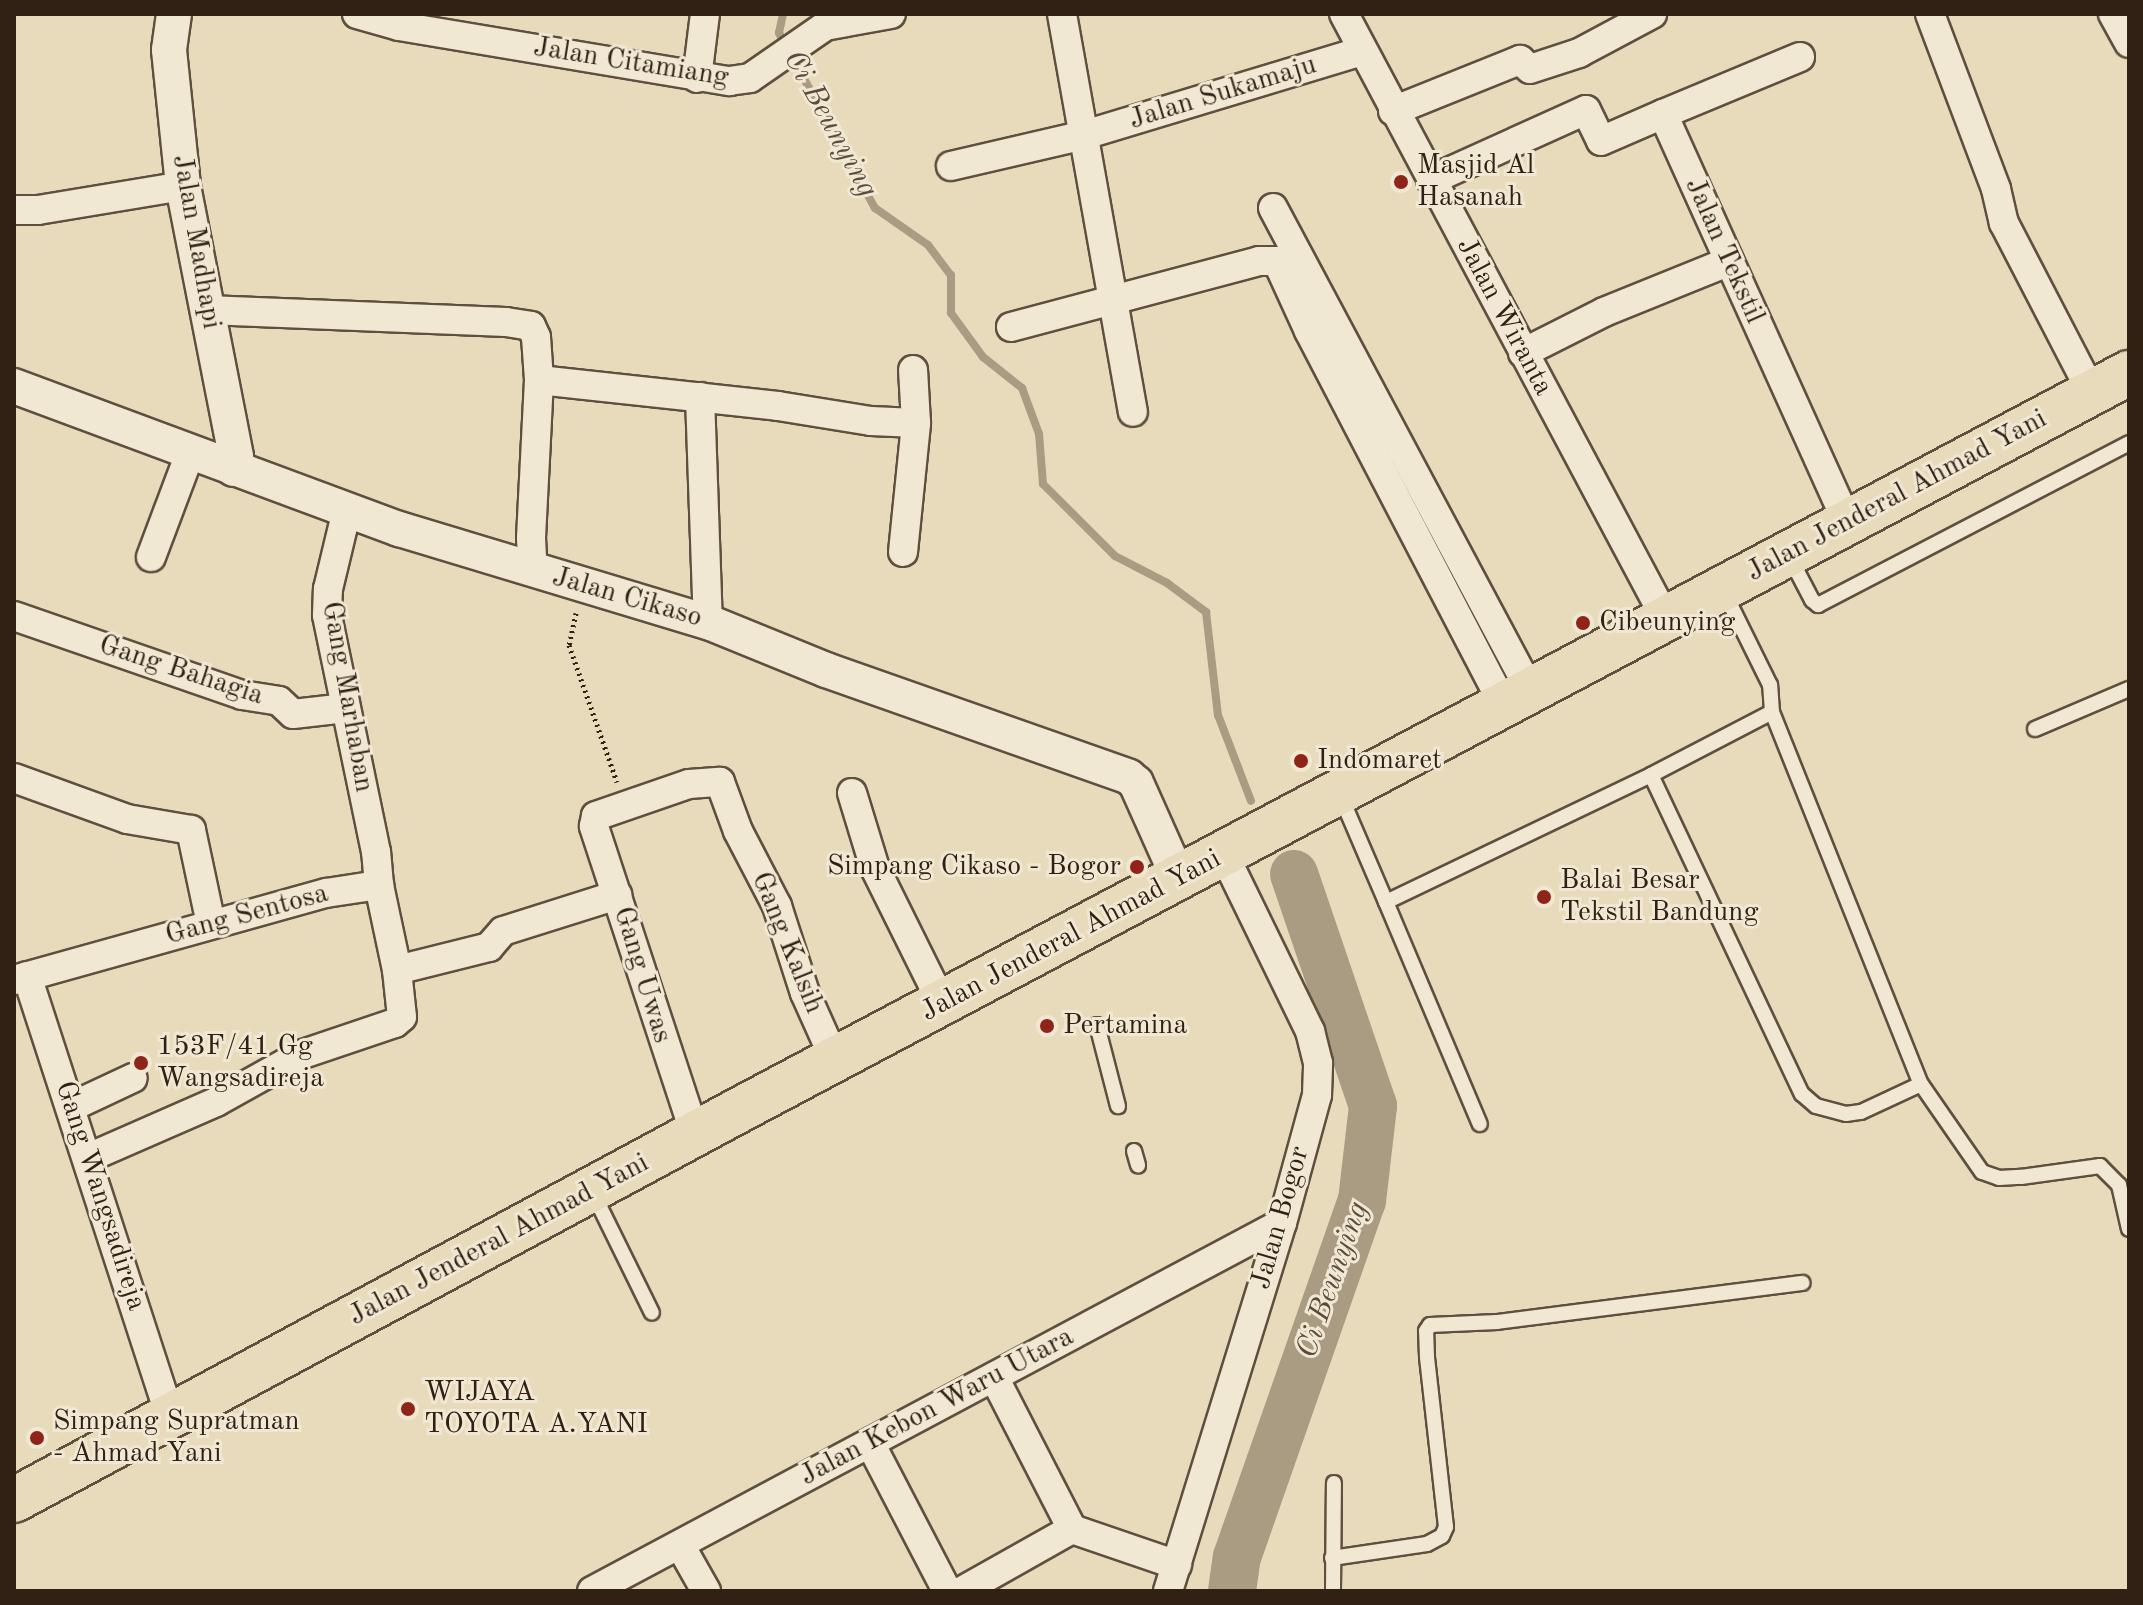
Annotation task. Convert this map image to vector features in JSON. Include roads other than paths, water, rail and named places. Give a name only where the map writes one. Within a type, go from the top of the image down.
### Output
[{"type":"main road","name":"Jalan Jenderal Ahmad Yani","points":[[14,1500],[695,1134],[2110,383]]},
{"type":"street","name":"Jalan Madhapi","points":[[174,14],[170,64],[183,186],[236,457],[233,469]]},
{"type":"street","name":"Jalan Citamiang","points":[[357,14],[399,26],[697,78],[739,80],[750,78],[813,32],[831,24],[891,14]]},
{"type":"street","points":[[697,78],[705,14]]},
{"type":"street","points":[[1062,14],[1133,412]]},
{"type":"street","name":"Jalan Wiranta","points":[[1344,14],[1666,619]]},
{"type":"street","points":[[1393,111],[1520,60],[1530,69],[1579,53],[1652,14]]},
{"type":"street","points":[[1930,14],[1970,127],[1996,189],[2004,223],[2110,383]]},
{"type":"street","name":"Jalan Sukamaju","points":[[951,166],[1084,135],[1362,51]]},
{"type":"street","points":[[1431,180],[1586,110],[1601,141],[1800,57]]},
{"type":"street","name":"Jalan Tekstil","points":[[1663,114],[1848,523]]},
{"type":"street","points":[[14,210],[38,210],[183,186]]},
{"type":"street","points":[[1273,208],[1518,699]]},
{"type":"street","points":[[1011,327],[1259,261],[1278,262],[1309,331],[1518,699]]},
{"type":"street","points":[[1523,353],[1604,312],[1728,262]]},
{"type":"street","points":[[207,310],[506,322],[531,326],[536,337],[539,380],[531,538],[533,571]]},
{"type":"street","points":[[903,552],[916,423],[913,370]]},
{"type":"street","points":[[539,380],[700,397],[871,421],[916,423]]},
{"type":"street","name":"Jalan Cikaso","points":[[14,386],[347,510],[533,571],[708,622],[826,670],[1129,777],[1136,783],[1179,879]]},
{"type":"street","points":[[700,397],[708,622]]},
{"type":"street","points":[[151,557],[190,453]]},
{"type":"street","name":"Gang Marhaban","points":[[347,510],[328,589],[327,615],[376,852],[379,885]]},
{"type":"street","name":"Gang Bahagia","points":[[14,616],[242,695],[279,701],[293,714],[346,708]]},
{"type":"street","points":[[14,778],[127,819],[184,826],[191,830],[211,924]]},
{"type":"street","name":"Gang Kalsih","points":[[596,816],[689,784],[720,782],[738,831],[777,906],[805,993],[835,1060]]},
{"type":"street","points":[[852,793],[875,868],[943,1005]]},
{"type":"street","name":"Gang Uwas","points":[[596,816],[594,826],[695,1134]]},
{"type":"street","name":"Jalan Bogor","points":[[1172,1578],[1282,1223],[1317,1095],[1318,1063],[1310,1031],[1224,855]]},
{"type":"street","points":[[88,1158],[216,1102],[300,1055],[395,1023],[402,1017],[399,980],[379,885]]},
{"type":"street","name":"Gang Sentosa","points":[[21,978],[326,893],[379,885]]},
{"type":"street","points":[[399,980],[489,947],[503,931],[617,895]]},
{"type":"street","name":"Gang Wangsadireja","points":[[21,978],[71,1107],[170,1417]]},
{"type":"street","points":[[71,1107],[133,1078]]},
{"type":"street","name":"Jalan Kebon Waru Utara","points":[[592,1591],[1282,1223]]},
{"type":"street","points":[[994,1377],[1072,1529],[1172,1578]]},
{"type":"street","points":[[870,1443],[947,1591]]},
{"type":"street","points":[[962,1591],[1072,1529]]},
{"type":"street","points":[[680,1545],[706,1591]]},
{"type":"lane","points":[[1788,553],[1812,600],[1818,605],[2129,443]]},
{"type":"lane","points":[[1722,589],[1770,685],[1772,712],[1921,1084],[1982,1172],[2010,1178],[2100,1166],[2119,1185],[2129,1229]]},
{"type":"lane","points":[[2035,729],[2129,689]]},
{"type":"lane","points":[[1386,902],[1651,775],[1772,712]]},
{"type":"lane","points":[[1651,775],[1802,1094],[1816,1106],[1846,1114],[1861,1112],[1921,1084]]},
{"type":"lane","points":[[1339,793],[1480,1124]]},
{"type":"lane","points":[[1097,1025],[1118,1106]]},
{"type":"lane","points":[[592,1190],[652,1313]]},
{"type":"lane","points":[[1332,1558],[1427,1544],[1442,1536],[1446,1527],[1427,1357],[1426,1336],[1430,1325],[1497,1322],[1803,1283]]},
{"type":"lane","points":[[1333,1591],[1334,1483]]},
{"type":"waterway","name":"Ci Beunying","points":[[783,14],[779,33],[875,208],[928,245],[951,275],[951,313],[983,357],[1022,388],[1039,434],[1043,484],[1115,556],[1167,583],[1206,612],[1218,715],[1251,801]]},
{"type":"waterway","name":"Ci Beunying","points":[[1232,1591],[1237,1557],[1362,1201],[1373,1106],[1294,874]]},
{"type":"place","name":"Masjid Al Hasanah","points":[[1401,182]]},
{"type":"place","name":"Cibeunying","points":[[1583,623]]},
{"type":"place","name":"Indomaret","points":[[1301,761]]},
{"type":"place","name":"Simpang Cikaso - Bogor","points":[[1137,867]]},
{"type":"place","name":"Balai Besar Tekstil Bandung","points":[[1544,897]]},
{"type":"place","name":"Pertamina","points":[[1047,1026]]},
{"type":"place","name":"153F/41 Gg Wangsadireja","points":[[141,1063]]},
{"type":"place","name":"WIJAYA TOYOTA A.YANI","points":[[408,1409]]},
{"type":"place","name":"Simpang Supratman - Ahmad Yani","points":[[37,1438]]}]
